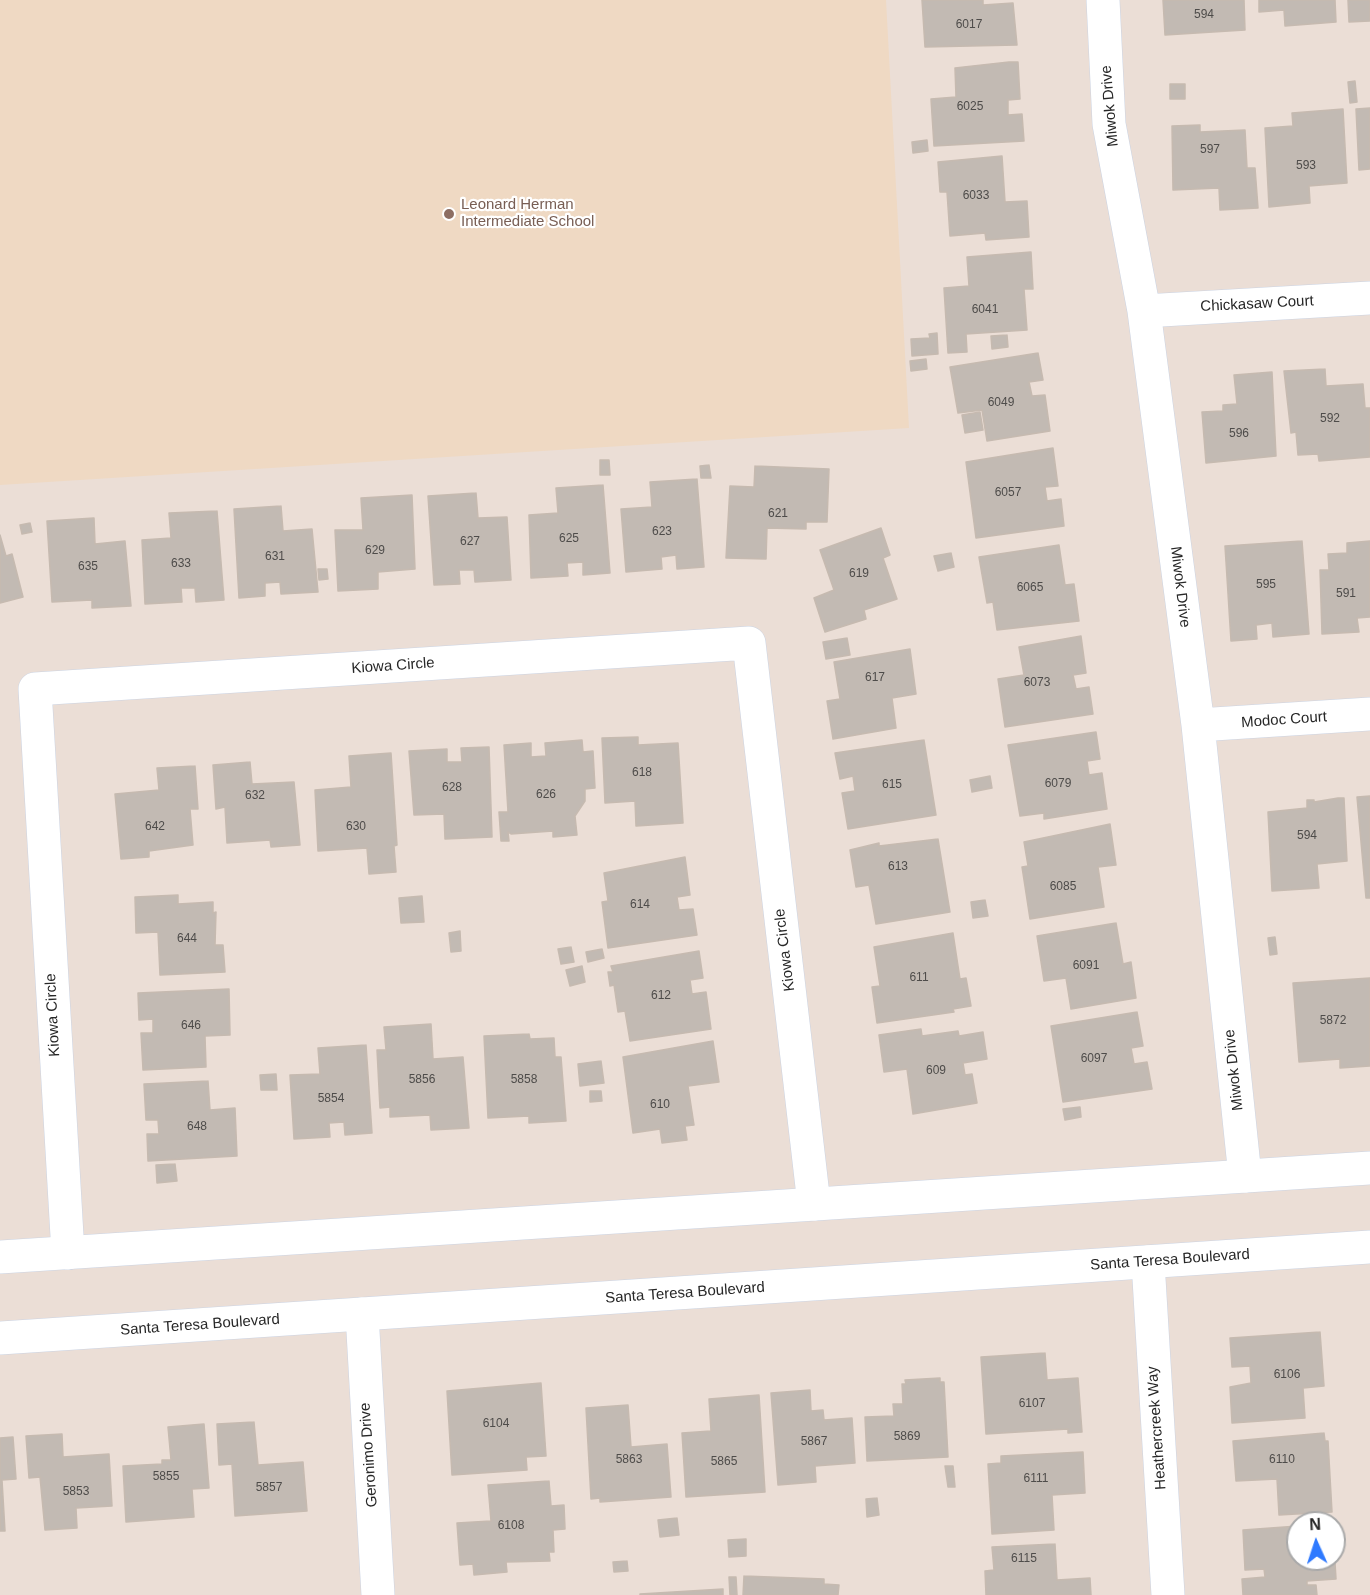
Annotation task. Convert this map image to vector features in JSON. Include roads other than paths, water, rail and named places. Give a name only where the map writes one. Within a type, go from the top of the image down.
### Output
[{"type":"street","name":"Miwok Drive","points":[[1103,0],[1109,124],[1144,311],[1198,725],[1245,1176]]},
{"type":"street","name":"Chickasaw Court","points":[[1144,311],[1370,298]]},
{"type":"street","name":"Kiowa Circle","points":[[68,1252],[35,689],[749,643],[814,1204]]},
{"type":"street","name":"Modoc Court","points":[[1198,725],[1370,714]]},
{"type":"street","points":[[0,1257],[1370,1168]]},
{"type":"street","name":"Santa Teresa Boulevard","points":[[0,1338],[1370,1247]]},
{"type":"street","name":"Heathercreek Way","points":[[1148,1262],[1168,1595]]},
{"type":"street","name":"Geronimo Drive","points":[[362,1314],[378,1595]]},
{"type":"place","name":"Leonard Herman Intermediate School","points":[[449,214]]}]
